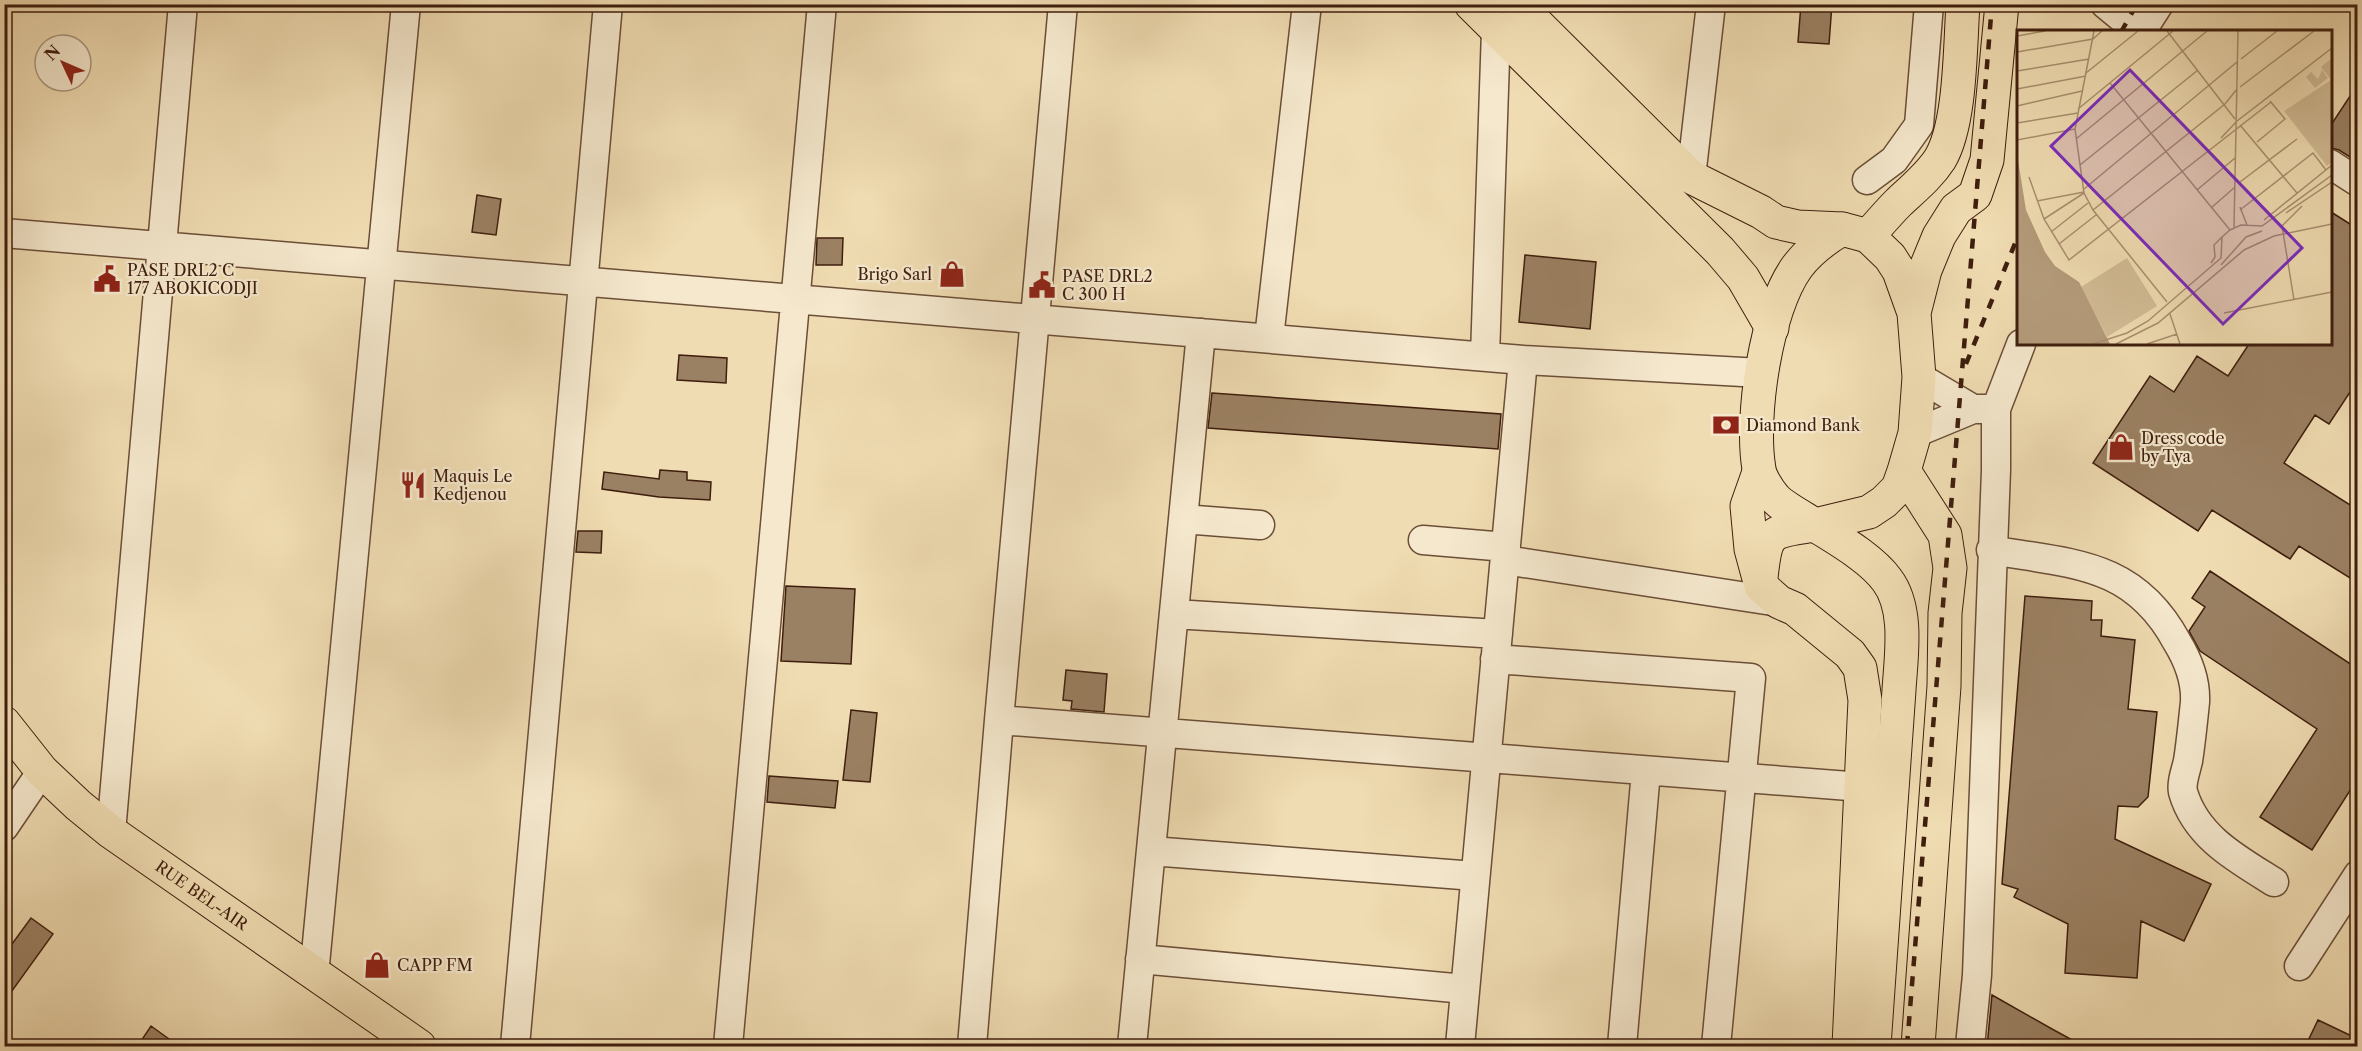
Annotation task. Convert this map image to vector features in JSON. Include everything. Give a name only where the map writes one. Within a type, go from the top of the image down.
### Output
[{"type":"main road","points":[[1471,4],[1720,251],[1743,278],[1772,328]]},
{"type":"main road","points":[[1517,4],[1691,177],[1761,212],[1776,222],[1798,227],[1855,233],[1890,257],[1899,271],[1914,313],[1919,377],[1915,433],[1898,488],[1884,502],[1869,512],[1815,525],[1781,530],[1767,542],[1764,548],[1770,594]]},
{"type":"main road","points":[[1849,1047],[1865,700],[1860,668],[1850,654],[1795,609],[1770,594],[1751,549],[1747,506],[1759,472],[1756,438],[1761,373],[1772,328],[1786,286],[1798,267],[1814,249],[1855,233],[1898,204],[1924,180],[1940,157],[1950,132],[1963,4]]},
{"type":"main road","points":[[1914,313],[1925,270],[1939,236],[1956,209],[1975,195],[1987,160],[2002,4]]},
{"type":"main road","points":[[1904,471],[1945,535],[1950,568],[1944,686],[1918,1047]]},
{"type":"main road","points":[[1759,472],[1775,499],[1874,566],[1888,581],[1898,603],[1899,690],[1874,1047]]},
{"type":"main road","name":"RUE BEL-AIR","points":[[4,723],[42,771],[111,832],[419,1047]]},
{"type":"street","points":[[111,832],[183,4]]},
{"type":"street","points":[[314,975],[406,4]]},
{"type":"street","points":[[515,1047],[608,4]]},
{"type":"street","points":[[728,1047],[822,4]]},
{"type":"street","points":[[972,1047],[1034,318],[1064,4]]},
{"type":"street","points":[[1269,338],[1307,4]]},
{"type":"street","points":[[1691,177],[1711,4]]},
{"type":"street","points":[[1867,180],[1894,160],[1919,125],[1929,4]]},
{"type":"street","points":[[2105,4],[2138,30]]},
{"type":"street","points":[[2141,30],[2159,4]]},
{"type":"street","points":[[1485,356],[1496,30]]},
{"type":"street","points":[[2332,165],[2358,182]]},
{"type":"street","points":[[4,233],[1523,360],[1761,373]]},
{"type":"street","points":[[1132,1047],[1201,333]]},
{"type":"street","points":[[1970,1047],[1977,975],[1991,550],[1996,470],[1984,409],[2020,345]]},
{"type":"street","points":[[1460,1047],[1523,360]]},
{"type":"street","points":[[1919,377],[1984,409]]},
{"type":"street","points":[[1915,433],[1984,409]]},
{"type":"street","points":[[1183,519],[1260,525]]},
{"type":"street","points":[[1424,540],[1770,594]]},
{"type":"street","points":[[1991,550],[2098,570],[2140,592],[2166,620],[2193,676],[2195,700],[2182,790],[2194,818],[2214,843],[2274,882]]},
{"type":"street","points":[[1174,614],[1496,646],[1751,678],[1716,1047]]},
{"type":"street","points":[[999,720],[1862,787]]},
{"type":"street","points":[[4,827],[42,771]]},
{"type":"street","points":[[1622,1047],[1646,771]]},
{"type":"street","points":[[1150,851],[1475,876]]},
{"type":"street","points":[[2299,966],[2358,875]]},
{"type":"street","points":[[1140,959],[1465,989]]},
{"type":"building","points":[[1801,4],[1832,4],[1829,44],[1798,42]]},
{"type":"building","points":[[2358,84],[2358,162],[2332,148],[2332,123]]},
{"type":"building","points":[[477,195],[501,199],[496,235],[472,232]]},
{"type":"building","points":[[2332,213],[2358,229],[2358,380],[2329,424],[2315,415],[2284,463],[2358,510],[2358,583],[2299,546],[2290,559],[2212,510],[2198,531],[2093,463],[2150,376],[2174,392],[2197,356],[2228,376],[2248,345],[2332,345]]},
{"type":"building","points":[[817,238],[843,238],[842,265],[816,265]]},
{"type":"building","points":[[1525,255],[1596,262],[1590,329],[1519,322]]},
{"type":"building","points":[[679,355],[727,358],[726,383],[677,380]]},
{"type":"building","points":[[1212,393],[1501,414],[1498,449],[1208,428]]},
{"type":"building","points":[[660,470],[687,472],[687,480],[711,482],[710,500],[659,497],[602,489],[604,472],[659,479]]},
{"type":"building","points":[[578,531],[602,531],[601,553],[576,552]]},
{"type":"building","points":[[2210,571],[2358,669],[2358,778],[2312,850],[2260,817],[2317,729],[2200,651],[2189,631],[2205,607],[2192,598]]},
{"type":"building","points":[[786,586],[855,589],[851,664],[781,661]]},
{"type":"building","points":[[2025,596],[2092,601],[2091,620],[2102,620],[2101,636],[2135,640],[2128,709],[2157,712],[2148,797],[2138,807],[2118,806],[2115,839],[2211,884],[2184,941],[2141,921],[2137,978],[2065,973],[2068,924],[2014,897],[2018,889],[2002,884]]},
{"type":"building","points":[[1066,670],[1107,674],[1104,712],[1071,709],[1072,701],[1063,700]]},
{"type":"building","points":[[851,710],[877,713],[870,782],[843,780]]},
{"type":"building","points":[[769,776],[838,781],[835,808],[767,802]]},
{"type":"building","points":[[31,918],[53,934],[4,1002],[4,955]]},
{"type":"building","points":[[1992,995],[2052,1029],[2085,1047],[1987,1047]]},
{"type":"building","points":[[2318,1020],[2358,1039],[2358,1047],[2305,1047]]},
{"type":"building","points":[[151,1026],[180,1047],[137,1047]]},
{"type":"railway","points":[[1907,1046],[1992,4]]},
{"type":"railway","points":[[2122,30],[2137,4]]},
{"type":"railway","points":[[1966,364],[2017,238]]},
{"type":"place","name":"Brigo Sarl","points":[[952,274]]},
{"type":"place","name":"PASE DRL2 C 177 ABOKICODJI","points":[[107,279]]},
{"type":"place","name":"PASE DRL2 C 300 H","points":[[1042,285]]},
{"type":"place","name":"Diamond Bank","points":[[1726,425]]},
{"type":"place","name":"Dress code by Tya","points":[[2121,447]]},
{"type":"place","name":"Maquis Le Kedjenou","points":[[413,485]]},
{"type":"place","name":"CAPP FM","points":[[377,965]]}]
